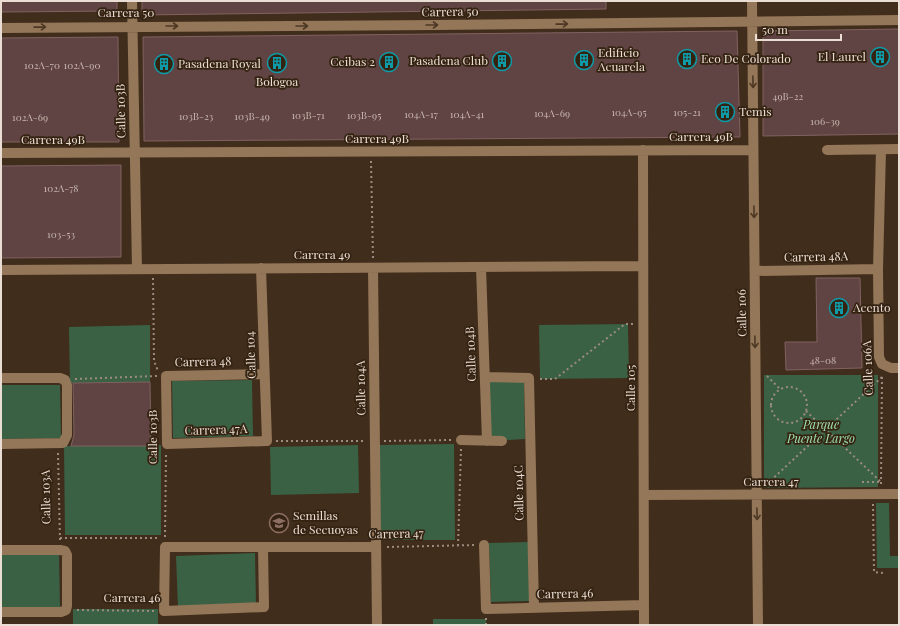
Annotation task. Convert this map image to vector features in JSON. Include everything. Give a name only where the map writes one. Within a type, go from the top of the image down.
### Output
[{"type":"street","name":"Calle 103B","points":[[132,1],[137,269]]},
{"type":"street","name":"Calle 106","points":[[752,1],[758,625]]},
{"type":"street","name":"Carrera 50","points":[[1,28],[899,20]]},
{"type":"street","name":"Calle 105","points":[[643,150],[644,625]]},
{"type":"street","name":"Carrera 49B","points":[[1,153],[753,150]]},
{"type":"street","points":[[827,150],[899,150]]},
{"type":"street","name":"Calle 106A","points":[[881,150],[878,269],[879,357],[882,364]]},
{"type":"street","name":"Carrera 49","points":[[1,270],[643,266]]},
{"type":"street","name":"Calle 104B","points":[[481,267],[487,441]]},
{"type":"street","name":"Calle 104","points":[[261,268],[266,441]]},
{"type":"street","name":"Calle 104A","points":[[373,268],[377,625]]},
{"type":"street","name":"Carrera 48A","points":[[755,271],[878,269]]},
{"type":"street","points":[[882,364],[891,368],[899,368]]},
{"type":"street","name":"Carrera 48","points":[[166,376],[264,374]]},
{"type":"street","name":"Calle 103B","points":[[166,376],[167,444]]},
{"type":"street","points":[[485,377],[529,378]]},
{"type":"street","points":[[1,378],[60,378],[65,380],[67,386],[62,441],[1,444]]},
{"type":"street","name":"Calle 104C","points":[[529,378],[534,608]]},
{"type":"street","points":[[461,440],[502,441]]},
{"type":"street","name":"Carrera 47A","points":[[167,444],[266,441]]},
{"type":"street","name":"Carrera 47","points":[[644,494],[899,494]]},
{"type":"street","points":[[164,611],[165,543]]},
{"type":"street","name":"Carrera 47","points":[[165,543],[263,547],[376,547]]},
{"type":"street","name":"Carrera 46","points":[[484,545],[486,609],[644,605]]},
{"type":"street","name":"Carrera 46","points":[[164,611],[264,607],[263,547]]},
{"type":"street","points":[[1,550],[62,550],[67,555],[66,610],[61,612],[1,612]]},
{"type":"path","points":[[370,152],[373,268]]},
{"type":"path","points":[[153,269],[154,361],[156,368],[166,376]]},
{"type":"path","points":[[529,378],[555,379],[625,324],[644,324]]},
{"type":"path","name":"Calle 106A","points":[[882,364],[881,494],[873,499],[874,572],[883,573]]},
{"type":"path","points":[[65,380],[166,376]]},
{"type":"path","points":[[767,376],[781,390]]},
{"type":"path","points":[[767,484],[882,377]]},
{"type":"path","points":[[789,388],[800,392],[806,402],[806,410],[802,418],[792,423],[781,421],[776,418],[772,407],[772,401],[774,396],[781,390],[789,388]]},
{"type":"path","points":[[806,410],[825,430],[881,482]]},
{"type":"path","points":[[458,546],[461,440]]},
{"type":"path","name":"Calle 103A","points":[[62,441],[60,538],[62,550]]},
{"type":"path","name":"Calle 103B","points":[[165,543],[167,444]]},
{"type":"path","points":[[60,538],[165,543]]},
{"type":"path","name":"Carrera 47","points":[[376,547],[484,545]]},
{"type":"path","name":"Carrera 46","points":[[66,610],[164,611]]},
{"type":"green space","points":[[628,324],[629,378],[540,379],[539,325]]},
{"type":"green space","points":[[150,325],[150,382],[70,383],[69,327]]},
{"type":"green space","name":"Parque Puente Largo","points":[[764,375],[878,375],[878,487],[764,488]]},
{"type":"green space","points":[[252,380],[253,436],[173,438],[172,381]]},
{"type":"green space","points":[[524,381],[525,439],[488,441],[486,382]]},
{"type":"green space","points":[[1,385],[60,385],[61,438],[1,439]]},
{"type":"green space","points":[[454,444],[455,540],[380,540],[379,445]]},
{"type":"green space","points":[[161,445],[161,535],[65,535],[64,446]]},
{"type":"green space","points":[[358,445],[359,493],[271,495],[270,447]]},
{"type":"green space","points":[[876,503],[889,503],[890,556],[899,556],[899,568],[877,568]]},
{"type":"green space","points":[[528,542],[531,601],[491,602],[489,543]]},
{"type":"green space","points":[[59,553],[60,607],[1,608],[1,554]]},
{"type":"green space","points":[[255,553],[256,606],[178,608],[176,556]]},
{"type":"green space","points":[[73,609],[158,609],[158,625],[73,625]]},
{"type":"green space","points":[[433,619],[486,619],[486,625],[433,625]]},
{"type":"building","points":[[1,1],[117,1],[117,11],[1,12]]},
{"type":"building","points":[[142,1],[606,1],[606,9],[142,15]]},
{"type":"building","points":[[899,29],[899,134],[763,136],[763,31]]},
{"type":"building","points":[[737,31],[740,137],[144,141],[143,37]]},
{"type":"building","points":[[118,37],[119,142],[1,142],[1,38]]},
{"type":"building","points":[[121,165],[121,257],[1,258],[1,166]]},
{"type":"building","name":"Acento","points":[[816,278],[860,278],[862,368],[786,370],[785,342],[817,342]]},
{"type":"building","points":[[150,382],[151,446],[71,446],[74,435],[73,383]]},
{"type":"place","name":"El Laurel","points":[[880,57]]},
{"type":"place","name":"Eco De Colorado","points":[[687,59]]},
{"type":"place","name":"Edificio Acuarela","points":[[584,60]]},
{"type":"place","name":"Pasadena Club","points":[[502,61]]},
{"type":"place","name":"Ceibas 2","points":[[389,62]]},
{"type":"place","name":"Bologoa","points":[[277,63]]},
{"type":"place","name":"Pasadena Royal","points":[[164,64]]},
{"type":"place","name":"Temis","points":[[725,112]]},
{"type":"place","name":"Acento","points":[[839,308]]},
{"type":"place","name":"Semillas de Secuoyas","points":[[279,523]]}]
